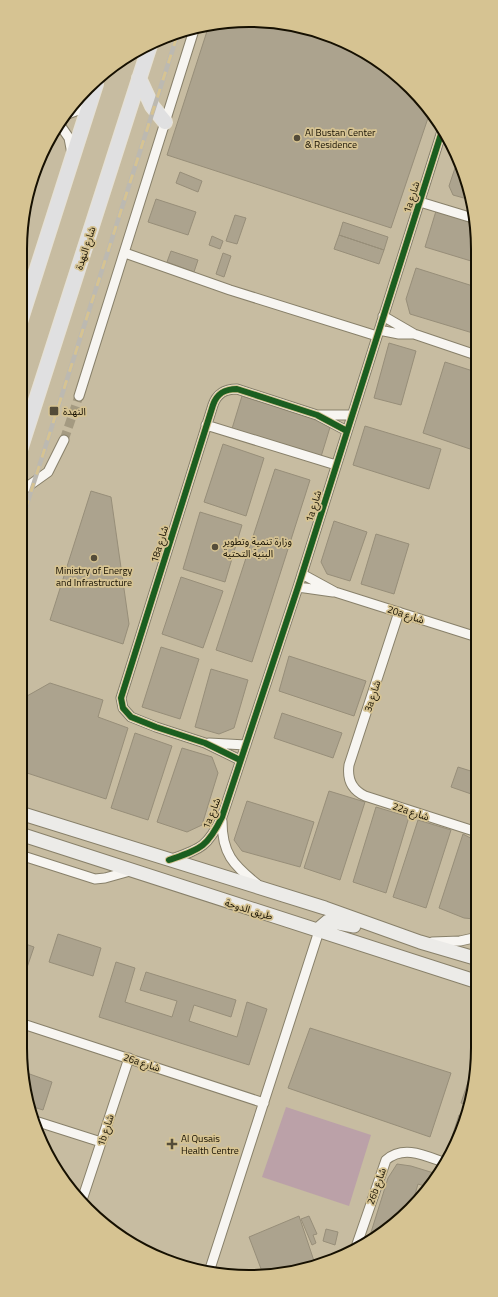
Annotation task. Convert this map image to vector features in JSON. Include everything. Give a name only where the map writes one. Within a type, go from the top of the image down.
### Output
[{"type":"main road","name":"شارع النهدة","points":[[27,428],[148,52]]},
{"type":"main road","points":[[139,78],[150,101],[165,122]]},
{"type":"main road","points":[[27,300],[94,90]]},
{"type":"main road","points":[[27,815],[325,908],[420,942]]},
{"type":"main road","name":"طريق الدوحة","points":[[27,836],[130,871],[471,980]]},
{"type":"main road","points":[[319,931],[324,923],[333,921],[420,942],[471,957]]},
{"type":"street","points":[[79,396],[192,35]]},
{"type":"street","points":[[75,111],[89,106]]},
{"type":"street","points":[[62,129],[69,138],[72,157]]},
{"type":"street","name":"1a شارع","points":[[169,860],[202,847],[212,836],[222,817],[298,587],[440,137]]},
{"type":"street","points":[[420,202],[469,217]]},
{"type":"street","points":[[125,253],[230,290],[378,333],[414,334]]},
{"type":"street","points":[[383,316],[414,334],[471,353]]},
{"type":"street","name":"18a شارع","points":[[240,760],[205,743],[131,717],[123,708],[121,698],[206,425],[215,399],[225,391],[237,389],[317,415],[347,431]]},
{"type":"street","name":"18a شارع","points":[[317,415],[352,415]]},
{"type":"street","points":[[206,425],[336,465]]},
{"type":"street","points":[[27,487],[48,472],[64,440]]},
{"type":"street","name":"20a شارع","points":[[302,574],[335,592]]},
{"type":"street","name":"20a شارع","points":[[298,587],[335,592],[471,635]]},
{"type":"street","name":"3a شارع","points":[[350,781],[349,765],[399,612]]},
{"type":"street","name":"18a شارع","points":[[205,743],[246,745]]},
{"type":"street","name":"22a شارع","points":[[350,781],[355,789],[365,796],[471,830]]},
{"type":"street","name":"1a شارع","points":[[222,817],[223,840],[229,857],[242,872],[262,888]]},
{"type":"street","points":[[27,857],[95,879],[105,878],[130,871]]},
{"type":"street","points":[[211,1267],[319,931]]},
{"type":"street","points":[[420,942],[460,941],[471,939]]},
{"type":"street","name":"26a شارع","points":[[27,1025],[264,1103]]},
{"type":"street","name":"1b شارع","points":[[83,1195],[129,1058]]},
{"type":"street","points":[[40,1123],[101,1142]]},
{"type":"street","name":"26b شارع","points":[[358,1241],[386,1160],[391,1155],[405,1151],[440,1161]]},
{"type":"shaded area","points":[[286,1107],[371,1135],[349,1206],[262,1177]]},
{"type":"building","name":"Al Bustan Center & Residence","points":[[234,27],[264,27],[292,31],[320,39],[347,50],[372,64],[395,82],[406,92],[428,118],[391,228],[167,155],[207,31]]},
{"type":"building","points":[[455,167],[465,198],[453,195],[449,186]]},
{"type":"building","points":[[180,172],[202,181],[198,192],[176,183]]},
{"type":"building","points":[[156,199],[196,212],[188,235],[148,222]]},
{"type":"building","points":[[436,211],[469,222],[471,261],[425,247]]},
{"type":"building","points":[[235,215],[246,218],[237,244],[226,241]]},
{"type":"building","points":[[343,222],[388,237],[384,250],[339,235]]},
{"type":"building","points":[[339,235],[384,250],[379,264],[334,249]]},
{"type":"building","points":[[212,236],[223,241],[220,249],[209,245]]},
{"type":"building","points":[[171,251],[198,260],[194,272],[167,262]]},
{"type":"building","points":[[223,253],[231,256],[224,277],[216,274]]},
{"type":"building","points":[[416,268],[471,285],[471,332],[410,314],[406,299]]},
{"type":"building","points":[[389,343],[416,351],[401,405],[374,398]]},
{"type":"building","points":[[445,362],[471,370],[470,449],[423,433]]},
{"type":"building","points":[[242,396],[331,424],[320,460],[231,432]]},
{"type":"building","points":[[365,426],[441,449],[429,489],[353,465]]},
{"type":"building","points":[[223,444],[264,458],[246,516],[204,502]]},
{"type":"building","points":[[275,469],[310,480],[252,662],[216,650]]},
{"type":"building","name":"Ministry of Energy and Infrastructure","points":[[91,491],[111,497],[129,624],[123,644],[50,620]]},
{"type":"building","points":[[200,512],[242,525],[225,582],[183,569]]},
{"type":"building","points":[[334,521],[367,532],[350,581],[327,574],[321,562]]},
{"type":"building","points":[[376,534],[409,544],[394,594],[361,584]]},
{"type":"building","points":[[181,577],[223,591],[203,648],[162,634]]},
{"type":"building","points":[[161,647],[199,659],[180,719],[142,707]]},
{"type":"building","points":[[289,656],[366,681],[354,716],[279,691]]},
{"type":"building","points":[[211,669],[248,680],[234,728],[219,734],[195,727]]},
{"type":"building","points":[[50,683],[103,700],[98,717],[128,728],[106,799],[27,773],[27,696]]},
{"type":"building","points":[[282,713],[342,733],[333,758],[274,738]]},
{"type":"building","points":[[135,733],[172,746],[148,820],[111,808]]},
{"type":"building","points":[[182,748],[212,757],[218,773],[202,825],[187,832],[157,822]]},
{"type":"building","points":[[458,767],[471,771],[471,794],[451,787]]},
{"type":"building","points":[[329,791],[365,802],[340,880],[304,868]]},
{"type":"building","points":[[247,801],[314,822],[300,867],[242,851],[234,840]]},
{"type":"building","points":[[376,807],[409,817],[386,893],[353,882]]},
{"type":"building","points":[[418,820],[451,830],[426,908],[393,897]]},
{"type":"building","points":[[463,834],[471,838],[471,919],[464,918],[439,908]]},
{"type":"building","points":[[58,934],[101,948],[93,976],[49,962]]},
{"type":"building","points":[[27,944],[34,947],[27,968]]},
{"type":"building","points":[[116,962],[135,968],[125,1002],[172,1017],[177,1001],[140,990],[146,972],[236,1000],[231,1017],[194,1005],[189,1021],[237,1037],[247,1002],[267,1009],[249,1065],[99,1017]]},
{"type":"building","points":[[310,1028],[451,1073],[430,1137],[288,1088]]},
{"type":"building","points":[[29,1074],[52,1082],[43,1110],[36,1108]]},
{"type":"building","points":[[468,1080],[463,1104],[461,1103]]},
{"type":"building","points":[[459,1115],[460,1115],[454,1133],[451,1139]]},
{"type":"building","points":[[397,1164],[411,1166],[433,1173],[423,1186],[418,1184],[415,1195],[406,1205],[371,1234],[388,1178]]},
{"type":"building","points":[[299,1216],[314,1260],[292,1266],[261,1270],[249,1237]]},
{"type":"building","points":[[309,1216],[317,1234],[313,1235],[316,1243],[312,1245],[301,1219]]},
{"type":"building","points":[[326,1229],[338,1232],[335,1245],[323,1241]]},
{"type":"tunnel","points":[[64,440],[79,396]]},
{"type":"railway","points":[[27,504],[176,40]]},
{"type":"cycle path","points":[[169,860],[202,846],[212,835],[222,817],[298,587],[440,137]]},
{"type":"cycle path","points":[[240,760],[205,743],[131,717],[123,708],[121,698],[213,405],[217,397],[222,392],[237,389],[317,415],[347,431]]},
{"type":"place","name":"Al Bustan Center & Residence","points":[[297,138]]},
{"type":"place","name":"النهدة","points":[[54,411]]},
{"type":"place","name":"وزارة تنمية وتطوير البنية التحتية","points":[[215,547]]},
{"type":"place","name":"Ministry of Energy and Infrastructure","points":[[94,558]]},
{"type":"place","name":"Al Qusais Health Centre","points":[[172,1144]]}]
